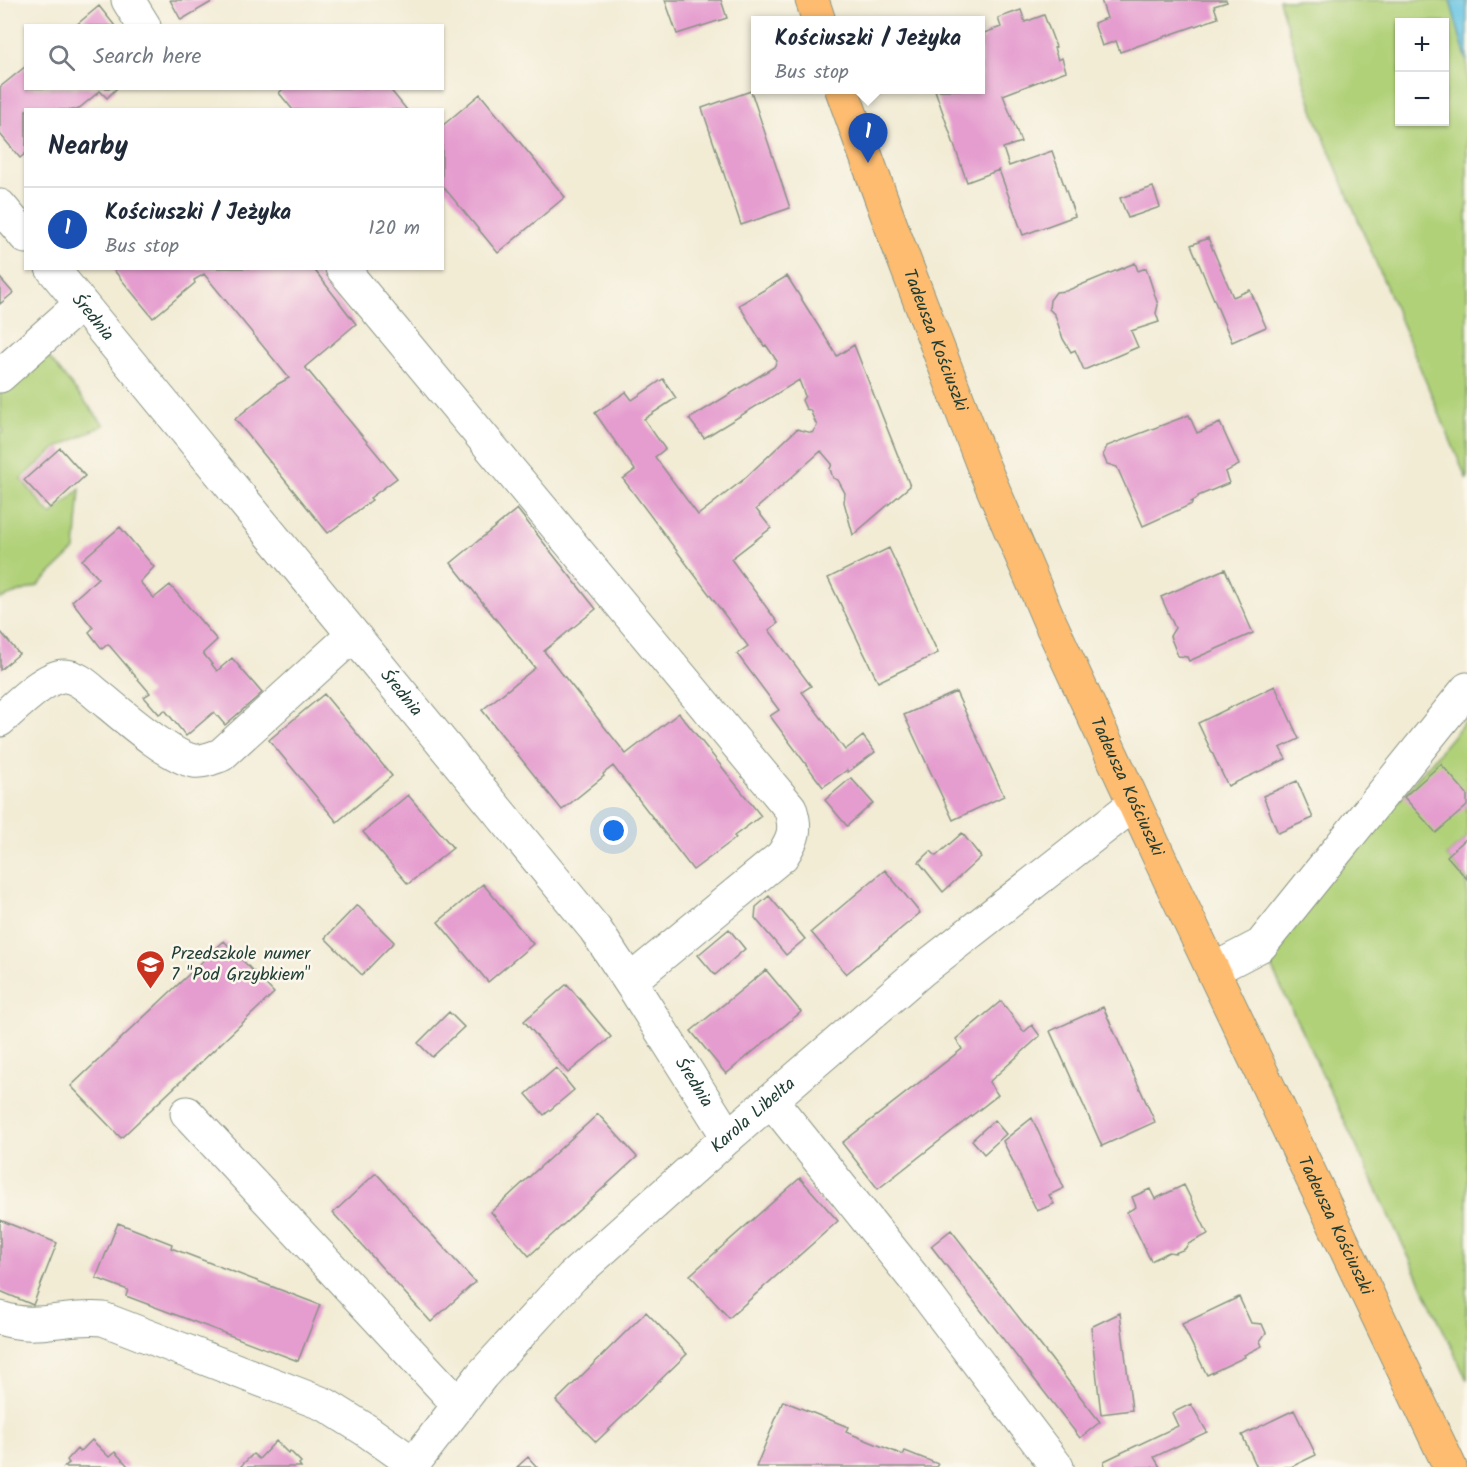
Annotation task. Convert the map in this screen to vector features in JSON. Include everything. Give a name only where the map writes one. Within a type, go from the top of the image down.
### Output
[{"type":"main road","points":[[812,0],[817,16]]},
{"type":"main road","name":"Tadeusza Kościuszki","points":[[843,94],[892,231],[982,463],[1049,620],[1134,804],[1450,1467]]},
{"type":"street","points":[[128,0],[143,24]]},
{"type":"street","name":"Średnia","points":[[54,270],[595,929],[728,1137]]},
{"type":"street","points":[[344,270],[790,808],[794,822],[793,839],[783,856],[630,981]]},
{"type":"street","points":[[0,376],[81,304]]},
{"type":"street","points":[[0,720],[39,686],[63,676],[78,679],[125,718],[180,755],[193,760],[207,761],[221,755],[353,635]]},
{"type":"street","points":[[1213,970],[1261,945],[1467,689]]},
{"type":"street","name":"Karola Libelta","points":[[412,1465],[489,1367],[572,1277],[728,1137],[972,929],[1134,804]]},
{"type":"street","points":[[771,1100],[917,1282],[1057,1467]]},
{"type":"street","points":[[187,1113],[459,1405]]},
{"type":"street","points":[[0,1318],[13,1323],[27,1324],[72,1319],[102,1319],[326,1405],[366,1430],[412,1465]]},
{"type":"green space","points":[[1279,0],[1450,0],[1467,62],[1467,480],[1316,119]]},
{"type":"green space","points":[[37,343],[104,425],[55,449],[21,479],[51,515],[80,489],[75,550],[37,586],[0,599],[0,434],[3,431],[0,422],[0,376]]},
{"type":"green space","points":[[1467,719],[1467,838],[1447,856],[1467,879],[1467,1380],[1261,945],[1369,836]]},
{"type":"water","points":[[1450,0],[1467,0],[1467,62]]},
{"type":"building","points":[[170,0],[215,0],[181,20]]},
{"type":"building","points":[[665,0],[721,0],[727,18],[677,34]]},
{"type":"building","points":[[1101,0],[1226,0],[1227,2],[1214,6],[1218,18],[1120,52],[1116,41],[1102,46],[1094,23],[1107,18]]},
{"type":"building","points":[[99,6],[113,24],[77,24]]},
{"type":"building","points":[[1021,10],[1025,22],[1044,15],[1056,47],[1054,48],[1058,60],[1062,58],[1066,71],[1003,95],[1021,142],[1003,148],[1009,166],[1052,151],[1075,216],[1023,235],[999,170],[967,182],[936,94],[985,94],[985,33],[1001,27],[998,18]]},
{"type":"building","points":[[24,68],[24,90],[115,90],[107,98],[100,91],[79,108],[24,108],[24,155],[20,158],[0,134],[0,87]]},
{"type":"building","points":[[282,90],[391,90],[405,108],[291,108],[279,93]]},
{"type":"building","points":[[751,91],[790,208],[741,225],[702,108]]},
{"type":"building","points":[[480,94],[565,197],[498,253],[444,187],[444,124]]},
{"type":"building","points":[[1153,187],[1160,207],[1128,218],[1120,198]]},
{"type":"building","points":[[1208,238],[1233,297],[1250,290],[1266,327],[1232,342],[1191,245]]},
{"type":"building","points":[[1135,263],[1138,271],[1146,268],[1158,305],[1156,313],[1159,322],[1131,331],[1138,347],[1084,370],[1075,350],[1071,352],[1063,339],[1055,315],[1049,309],[1050,300],[1056,292],[1066,291]]},
{"type":"building","points":[[114,270],[315,270],[356,324],[305,367],[397,478],[328,533],[235,419],[278,384],[289,378],[204,274],[194,280],[195,283],[153,318]]},
{"type":"building","points":[[787,276],[837,356],[854,345],[910,486],[853,535],[844,502],[845,493],[838,480],[833,478],[830,469],[832,464],[821,451],[756,509],[771,528],[731,559],[778,623],[769,630],[811,686],[802,692],[845,750],[863,736],[875,752],[823,787],[770,716],[779,710],[737,654],[748,646],[623,479],[635,470],[595,413],[626,392],[632,400],[663,379],[676,398],[644,419],[665,449],[655,457],[698,515],[743,480],[797,429],[812,433],[817,426],[810,410],[806,409],[802,400],[805,396],[799,380],[704,438],[689,419],[774,367],[777,361],[766,345],[764,346],[739,305]]},
{"type":"building","points":[[0,278],[13,293],[0,304]]},
{"type":"building","points":[[1189,415],[1197,433],[1220,423],[1239,465],[1225,472],[1229,483],[1198,496],[1191,502],[1192,504],[1143,526],[1117,467],[1107,464],[1103,455],[1107,446]]},
{"type":"building","points":[[60,448],[85,476],[50,508],[24,480]]},
{"type":"building","points":[[517,509],[596,609],[544,651],[626,754],[679,713],[761,816],[693,870],[613,766],[562,810],[482,710],[535,668],[451,563]]},
{"type":"building","points":[[120,527],[154,567],[140,582],[154,598],[170,585],[217,640],[203,653],[217,671],[232,658],[262,693],[225,725],[214,712],[186,736],[165,710],[159,714],[144,697],[150,693],[108,644],[102,649],[89,632],[93,628],[72,601],[98,578],[82,560]]},
{"type":"building","points":[[889,548],[938,653],[878,682],[828,578]]},
{"type":"building","points":[[1225,569],[1253,633],[1189,661],[1187,657],[1178,656],[1170,636],[1175,628],[1161,597]]},
{"type":"building","points":[[0,631],[19,654],[0,670]]},
{"type":"building","points":[[1275,686],[1299,739],[1280,748],[1286,759],[1228,786],[1198,723]]},
{"type":"building","points":[[956,692],[1004,796],[953,820],[904,715]]},
{"type":"building","points":[[324,694],[392,776],[337,822],[269,740]]},
{"type":"building","points":[[1441,764],[1467,794],[1467,806],[1436,833],[1404,797]]},
{"type":"building","points":[[851,778],[873,803],[847,826],[825,800]]},
{"type":"building","points":[[1297,781],[1313,818],[1278,833],[1263,796]]},
{"type":"building","points":[[408,795],[453,848],[408,884],[363,832]]},
{"type":"building","points":[[962,833],[981,857],[943,892],[919,862],[931,851],[936,856]]},
{"type":"building","points":[[1467,838],[1467,879],[1447,856]]},
{"type":"building","points":[[885,870],[920,913],[846,974],[811,932]]},
{"type":"building","points":[[483,884],[533,944],[488,982],[438,922]]},
{"type":"building","points":[[769,896],[805,939],[786,955],[755,918],[756,907]]},
{"type":"building","points":[[357,905],[394,942],[362,975],[325,938]]},
{"type":"building","points":[[729,929],[745,949],[715,975],[698,955]]},
{"type":"building","points":[[224,941],[274,993],[121,1138],[71,1086]]},
{"type":"building","points":[[766,970],[801,1012],[726,1074],[691,1031]]},
{"type":"building","points":[[567,984],[611,1037],[568,1073],[524,1021]]},
{"type":"building","points":[[1001,1001],[1024,1032],[1032,1025],[1040,1036],[989,1082],[998,1095],[878,1189],[842,1143],[962,1049],[956,1039]]},
{"type":"building","points":[[1103,1007],[1155,1122],[1102,1146],[1050,1031]]},
{"type":"building","points":[[449,1012],[464,1027],[432,1057],[418,1043]]},
{"type":"building","points":[[556,1068],[574,1090],[544,1115],[526,1094]]},
{"type":"building","points":[[598,1114],[637,1157],[529,1256],[491,1212]]},
{"type":"building","points":[[1032,1118],[1064,1188],[1049,1195],[1054,1204],[1037,1211],[1003,1141]]},
{"type":"building","points":[[994,1120],[1006,1134],[984,1154],[972,1140]]},
{"type":"building","points":[[376,1173],[475,1282],[431,1322],[333,1213]]},
{"type":"building","points":[[800,1178],[838,1221],[729,1318],[690,1275]]},
{"type":"building","points":[[1184,1185],[1208,1234],[1188,1244],[1185,1249],[1175,1253],[1169,1252],[1151,1261],[1127,1212],[1136,1207],[1132,1197],[1150,1189],[1155,1199]]},
{"type":"building","points":[[0,1220],[57,1243],[33,1305],[0,1291]]},
{"type":"building","points":[[118,1223],[172,1244],[171,1248],[320,1305],[298,1361],[126,1296],[128,1290],[96,1278]]},
{"type":"building","points":[[951,1230],[1100,1422],[1080,1438],[931,1246]]},
{"type":"building","points":[[1239,1297],[1251,1323],[1262,1324],[1266,1333],[1260,1341],[1262,1346],[1244,1355],[1245,1357],[1207,1375],[1182,1324]]},
{"type":"building","points":[[646,1312],[687,1354],[596,1442],[556,1401]]},
{"type":"building","points":[[1120,1313],[1132,1410],[1101,1414],[1091,1327]]},
{"type":"building","points":[[783,1401],[848,1427],[846,1432],[903,1455],[905,1451],[938,1464],[936,1467],[756,1467]]},
{"type":"building","points":[[1191,1404],[1207,1432],[1154,1457],[1160,1467],[1105,1467],[1104,1461],[1178,1426],[1172,1413]]},
{"type":"building","points":[[1294,1410],[1316,1455],[1291,1467],[1257,1467],[1242,1435]]},
{"type":"building","points":[[92,1440],[109,1457],[115,1452],[129,1467],[64,1467],[77,1449],[80,1452]]},
{"type":"building","points":[[276,1441],[301,1462],[299,1464],[301,1467],[240,1467],[253,1454],[259,1459]]},
{"type":"building","points":[[528,1457],[537,1467],[517,1467]]},
{"type":"place","name":"Kościuszki / Jeżyka","points":[[868,163]]},
{"type":"place","name":"Przedszkole numer 7 \"Pod Grzybkiem\"","points":[[150,990]]}]
